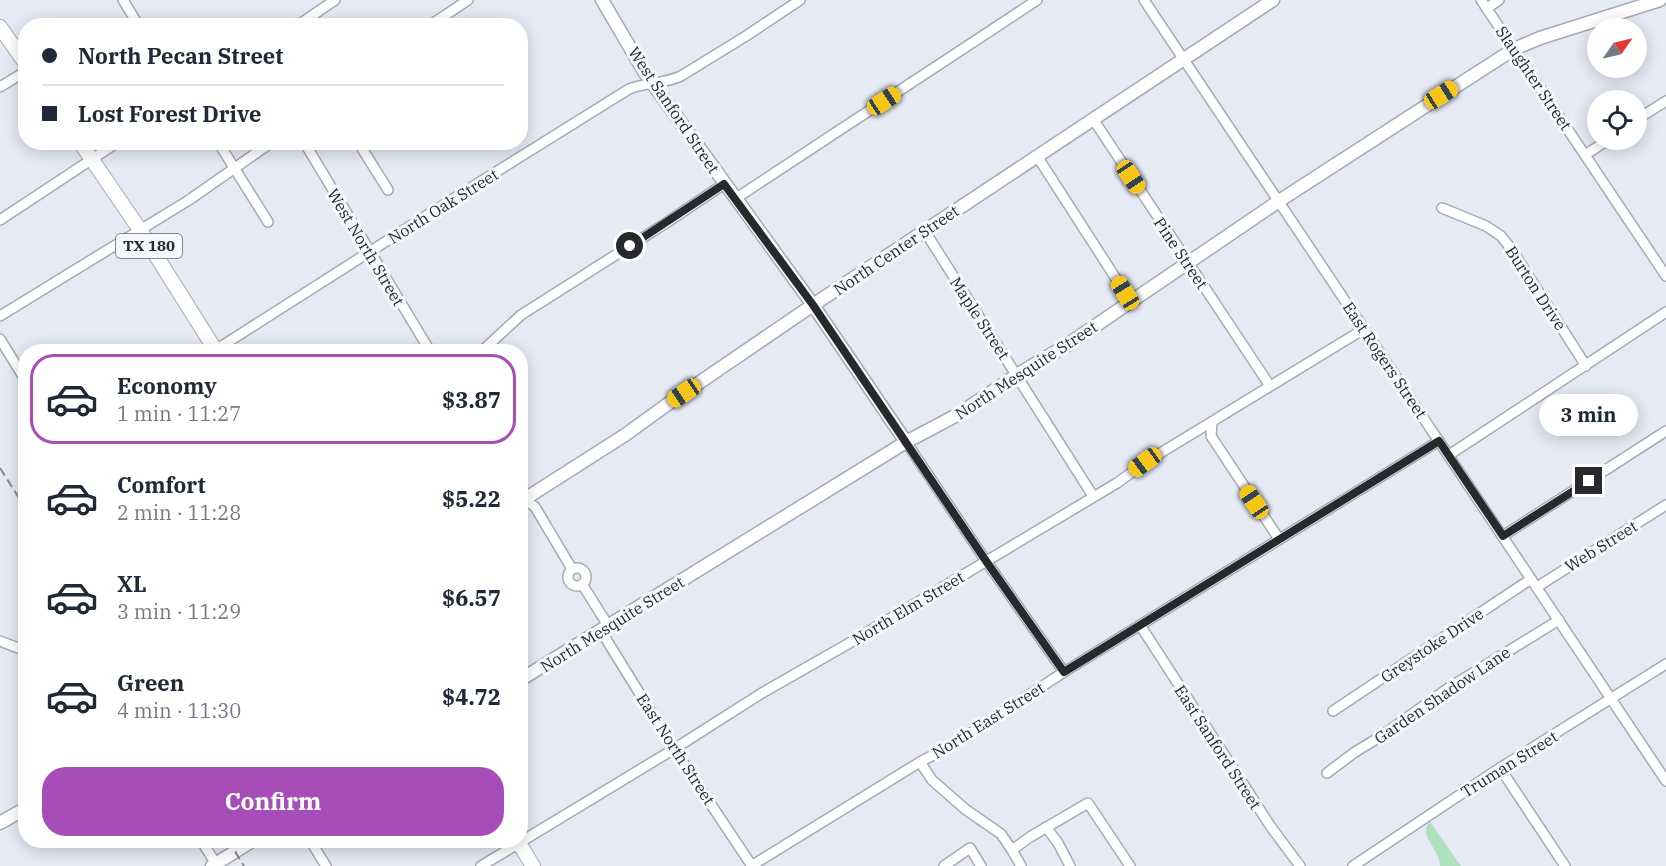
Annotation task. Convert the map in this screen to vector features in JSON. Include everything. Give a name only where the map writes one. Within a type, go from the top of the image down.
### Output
[{"type":"main road","name":"West Sanford Street","points":[[602,0],[645,73],[813,305]]},
{"type":"main road","name":"North Center Street","points":[[528,495],[625,435],[813,305],[1273,0]]},
{"type":"main road","name":"North Mesquite Street","points":[[528,675],[906,442],[957,415],[1067,345],[1279,201],[1514,49],[1540,38],[1660,0]]},
{"type":"main road","points":[[0,27],[18,53]]},
{"type":"main road","name":"TX 180","points":[[85,150],[140,230],[211,344]]},
{"type":"main road","points":[[813,305],[906,442]]},
{"type":"main road","points":[[0,823],[18,813]]},
{"type":"main road","points":[[214,865],[241,848]]},
{"type":"main road","points":[[522,848],[533,866]]},
{"type":"street","points":[[123,0],[134,18]]},
{"type":"street","points":[[314,0],[320,10]]},
{"type":"street","points":[[308,18],[335,0]]},
{"type":"street","points":[[441,18],[468,0]]},
{"type":"street","name":"North Oak Street","points":[[226,344],[629,89],[641,84],[681,76],[800,0]]},
{"type":"street","points":[[735,199],[1037,0]]},
{"type":"street","name":"East Rogers Street","points":[[1144,0],[1666,781]]},
{"type":"street","points":[[1484,4],[1499,0]]},
{"type":"street","name":"Slaughter Street","points":[[1484,4],[1666,276]]},
{"type":"street","points":[[0,87],[18,76]]},
{"type":"street","points":[[1647,113],[1666,101]]},
{"type":"street","name":"Pine Street","points":[[1093,119],[1270,386]]},
{"type":"street","points":[[0,220],[106,150]]},
{"type":"street","points":[[223,150],[268,222]]},
{"type":"street","points":[[0,316],[189,200],[261,150]]},
{"type":"street","name":"West North Street","points":[[309,150],[426,344]]},
{"type":"street","points":[[363,150],[388,190]]},
{"type":"street","points":[[1585,155],[1593,150]]},
{"type":"street","points":[[1037,156],[1131,302]]},
{"type":"street","points":[[489,344],[520,315],[666,224],[724,184]]},
{"type":"street","name":"Burton Drive","points":[[1442,208],[1486,225],[1501,236],[1586,366]]},
{"type":"street","name":"Maple Street","points":[[924,231],[1093,496]]},
{"type":"street","points":[[1449,456],[1666,312]]},
{"type":"street","name":"North Elm Street","points":[[528,836],[674,749],[762,693],[1117,483],[1149,460],[1364,328]]},
{"type":"street","points":[[0,339],[18,368]]},
{"type":"street","points":[[1212,422],[1211,436],[1280,539]]},
{"type":"street","points":[[1503,536],[1666,430]]},
{"type":"street","name":"North East Street","points":[[751,866],[920,762],[954,744],[1064,672],[1439,441]]},
{"type":"street","points":[[906,442],[1064,672]]},
{"type":"street","name":"East North Street","points":[[528,503],[535,507],[572,569],[579,568],[584,571],[586,577],[582,584],[605,629],[674,749],[751,866]]},
{"type":"street","name":"Web Street","points":[[1534,583],[1666,505]]},
{"type":"street","name":"Greystoke Drive","points":[[1333,711],[1534,583]]},
{"type":"street","name":"Garden Shadow Lane","points":[[1327,773],[1450,687],[1559,620]]},
{"type":"street","name":"East Sanford Street","points":[[1140,625],[1271,827],[1300,866]]},
{"type":"street","points":[[0,641],[18,648]]},
{"type":"street","name":"Truman Street","points":[[1353,866],[1500,768],[1666,664]]},
{"type":"street","points":[[920,762],[932,780],[965,809],[1001,834],[1021,866]]},
{"type":"street","points":[[1500,768],[1564,866]]},
{"type":"street","points":[[1012,850],[1046,827],[1088,804],[1130,866]]},
{"type":"street","points":[[1046,827],[1058,843],[1070,866]]},
{"type":"street","points":[[205,848],[214,865]]},
{"type":"street","points":[[315,848],[326,866]]},
{"type":"street","name":"North Elm Street","points":[[482,866],[509,848]]},
{"type":"street","points":[[944,866],[970,848],[981,866]]},
{"type":"green space","points":[[1430,822],[1461,866],[1440,866],[1437,854],[1427,837],[1427,827]]},
{"type":"railway","points":[[0,468],[18,496]]},
{"type":"railway","points":[[233,848],[244,866]]},
{"type":"route","points":[[630,246],[724,184],[813,305],[1064,672],[1439,441],[1503,536],[1589,481]]}]
